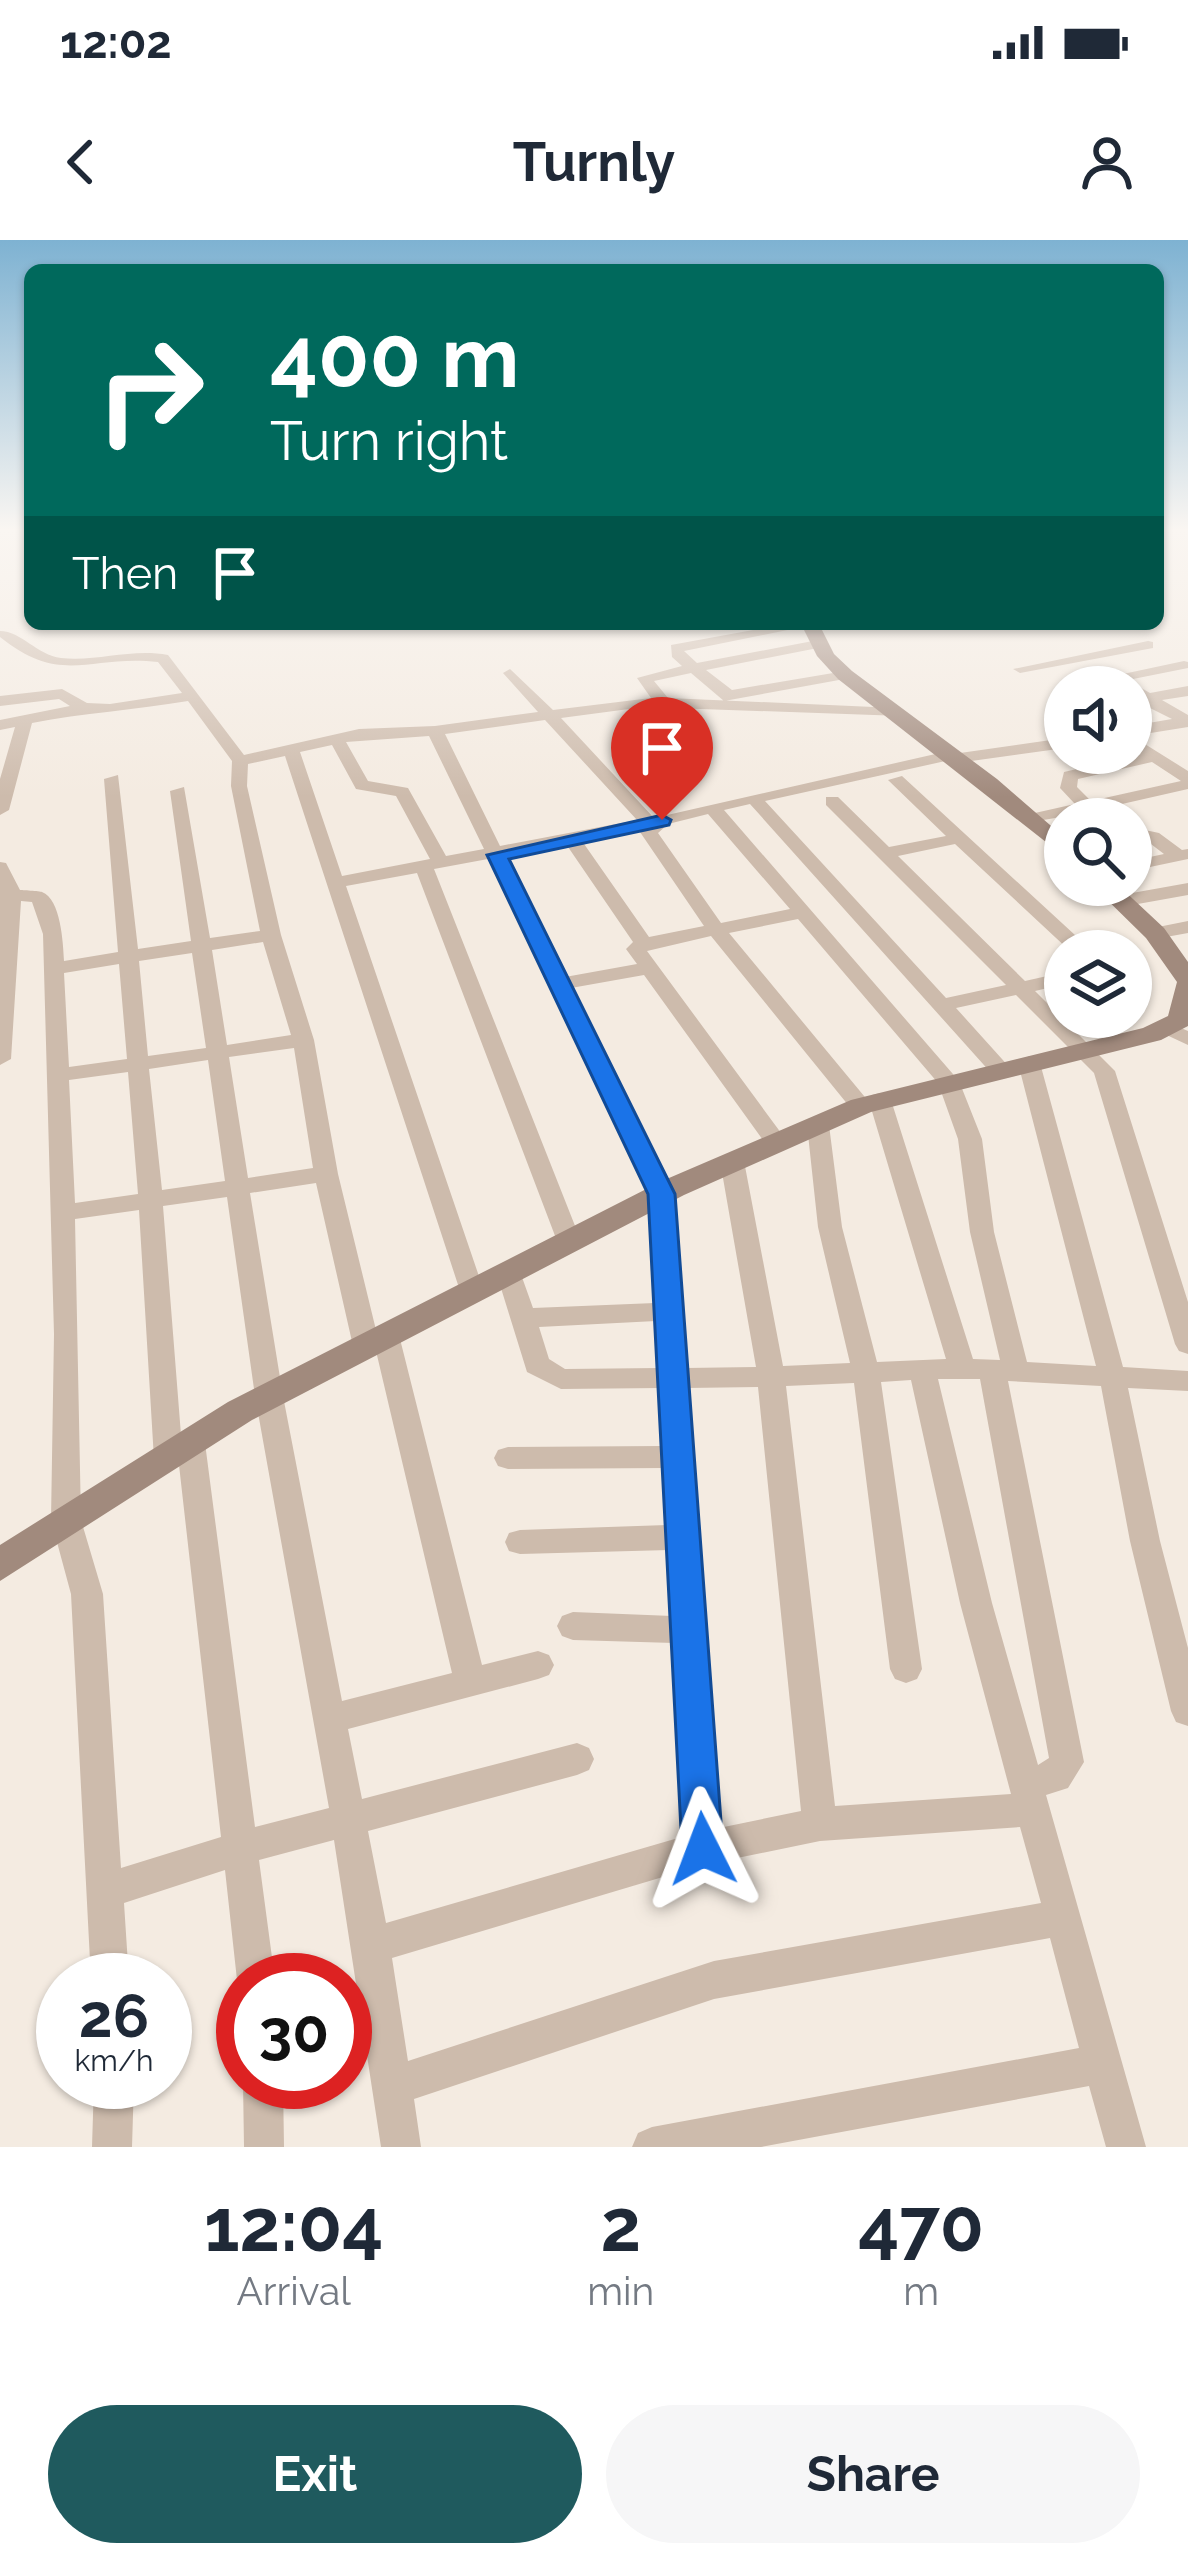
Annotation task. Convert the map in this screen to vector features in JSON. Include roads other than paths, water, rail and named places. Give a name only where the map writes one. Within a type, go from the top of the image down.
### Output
[{"type":"main road","points":[[814,634],[845,675],[955,756],[1044,830]]},
{"type":"main road","points":[[0,1565],[268,1396],[732,1161],[870,1103],[1084,1051],[1182,1019],[1186,975],[1126,906]]},
{"type":"street","points":[[716,630],[790,684]]},
{"type":"street","points":[[1122,630],[1186,667]]},
{"type":"street","points":[[5,634],[31,657],[63,664],[163,658],[240,760],[239,786],[271,935],[303,1040],[326,1174],[470,1682]]},
{"type":"street","points":[[730,695],[692,668],[676,648],[727,638],[814,634]]},
{"type":"street","points":[[662,701],[644,678],[751,656],[814,634]]},
{"type":"street","points":[[1052,639],[1097,666]]},
{"type":"street","points":[[1020,669],[1148,645]]},
{"type":"street","points":[[1152,677],[1186,667]]},
{"type":"street","points":[[510,673],[650,824],[651,839],[716,930],[870,1103],[990,1369]]},
{"type":"street","points":[[688,702],[845,675]]},
{"type":"street","points":[[1152,698],[1188,691]]},
{"type":"street","points":[[0,701],[62,694],[83,708]]},
{"type":"street","points":[[0,725],[83,708],[110,710],[193,696]]},
{"type":"street","points":[[240,760],[337,740],[662,701],[896,713]]},
{"type":"street","points":[[1152,705],[1187,721]]},
{"type":"street","points":[[1152,730],[1187,721]]},
{"type":"street","points":[[0,810],[24,722]]},
{"type":"street","points":[[435,731],[661,1194],[703,1849]]},
{"type":"street","points":[[337,740],[362,785],[402,792],[569,1241]]},
{"type":"street","points":[[338,882],[650,824],[955,756],[1044,745]]},
{"type":"street","points":[[291,750],[471,1291]]},
{"type":"street","points":[[1152,753],[1188,782]]},
{"type":"street","points":[[1077,798],[1068,788],[1070,776],[1156,756]]},
{"type":"street","points":[[112,779],[150,1199],[180,1451],[244,1847],[254,1953]]},
{"type":"street","points":[[896,780],[1060,930]]},
{"type":"street","points":[[1123,798],[1188,782]]},
{"type":"street","points":[[178,791],[268,1396],[372,1946],[401,2147]]},
{"type":"street","points":[[753,798],[941,1005],[1014,1066],[1112,1375],[1145,1541],[1188,1711]]},
{"type":"street","points":[[832,801],[1104,1071],[1188,1344]]},
{"type":"street","points":[[372,1946],[703,1849],[820,1824],[1031,1796],[1067,1762],[990,1369],[982,1232],[970,1139],[947,1081],[712,807]]},
{"type":"street","points":[[1032,819],[1044,816]]},
{"type":"street","points":[[1152,837],[1184,855]]},
{"type":"street","points":[[886,853],[961,838]]},
{"type":"street","points":[[572,839],[644,944]]},
{"type":"street","points":[[1152,862],[1184,855]]},
{"type":"street","points":[[0,1059],[4,885],[31,892],[45,902],[55,968],[66,1520],[88,1594],[108,1953]]},
{"type":"street","points":[[1152,891],[1188,889]]},
{"type":"street","points":[[776,1142],[636,949],[802,912]]},
{"type":"street","points":[[1154,933],[1188,927]]},
{"type":"street","points":[[55,968],[271,935]]},
{"type":"street","points":[[560,985],[648,968]]},
{"type":"street","points":[[941,1005],[1044,982]]},
{"type":"street","points":[[60,1075],[303,1040]]},
{"type":"street","points":[[818,1125],[830,1227],[866,1373],[906,1669]]},
{"type":"street","points":[[732,1161],[771,1377],[820,1824]]},
{"type":"street","points":[[63,1213],[326,1174]]},
{"type":"street","points":[[509,1272],[537,1365],[548,1374],[673,1379],[990,1369],[1188,1381]]},
{"type":"street","points":[[523,1318],[672,1311]]},
{"type":"street","points":[[922,1370],[976,1603],[1126,2147]]},
{"type":"street","points":[[508,1458],[678,1456]]},
{"type":"street","points":[[520,1542],[684,1538]]},
{"type":"street","points":[[573,1627],[690,1630]]},
{"type":"street","points":[[329,1719],[538,1665]]},
{"type":"street","points":[[105,1892],[244,1847],[578,1759]]},
{"type":"street","points":[[392,2086],[715,1980],[1062,1918]]},
{"type":"street","points":[[652,2147],[1101,2064]]},
{"type":"street","points":[[112,2147],[113,2109]]},
{"type":"street","points":[[263,2109],[264,2147]]}]
